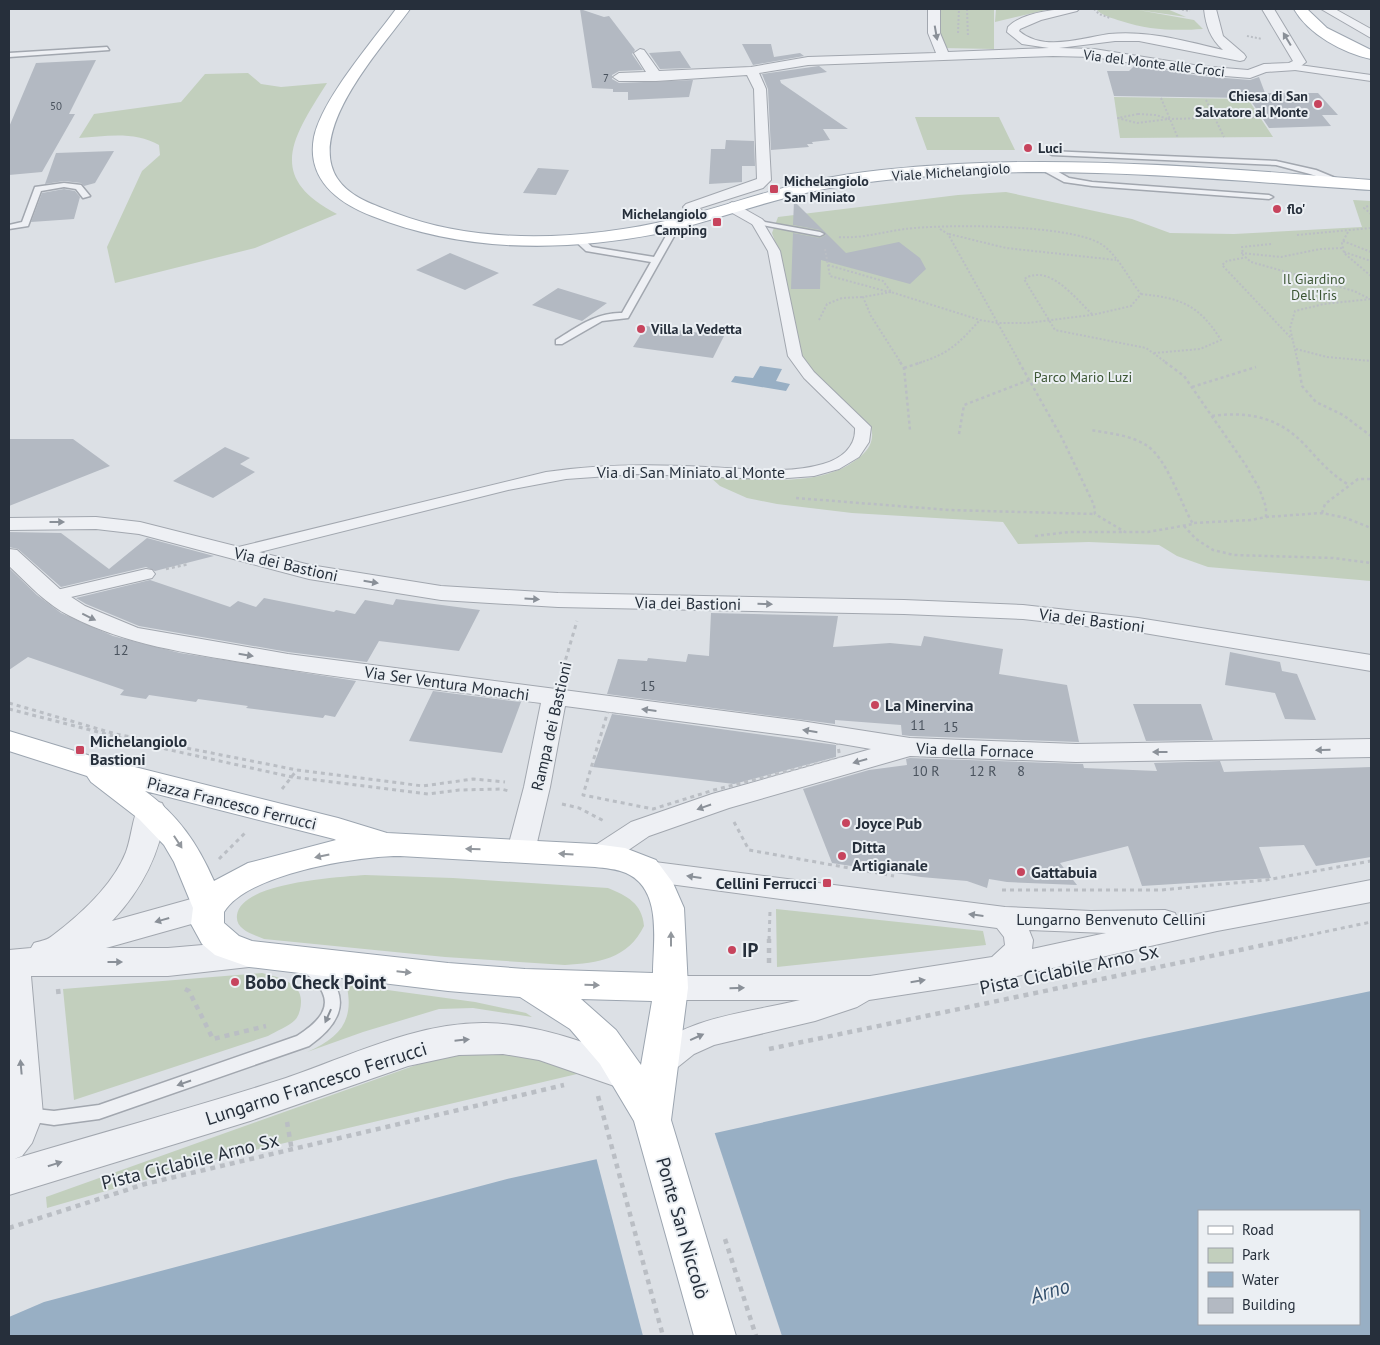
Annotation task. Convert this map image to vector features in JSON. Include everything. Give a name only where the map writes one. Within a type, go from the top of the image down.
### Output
[{"type":"main road","name":"Viale Michelangiolo","points":[[403,9],[328,117],[320,153],[323,169],[332,185],[342,195],[370,210],[430,229],[473,236],[506,238],[577,238],[635,232],[810,187],[884,176],[1048,160],[1371,185]]},
{"type":"main road","points":[[1300,9],[1316,26],[1336,39],[1371,55]]},
{"type":"main road","points":[[9,741],[88,766]]},
{"type":"main road","name":"Piazza Francesco Ferrucci","points":[[88,766],[338,829],[387,845]]},
{"type":"main road","name":"Piazza Francesco Ferrucci","points":[[88,766],[151,811],[176,839],[208,906],[207,923],[214,937],[230,949],[248,954],[304,961],[525,983],[670,988]]},
{"type":"main road","name":"Piazza Francesco Ferrucci","points":[[208,906],[224,889],[258,872],[317,856],[387,845],[521,851],[598,857],[635,863],[647,871]]},
{"type":"main road","points":[[645,1086],[670,988],[669,909],[666,898],[647,871]]},
{"type":"main road","name":"Piazza Francesco Ferrucci","points":[[525,983],[582,1019],[645,1086]]},
{"type":"main road","name":"Ponte San Niccolò","points":[[645,1086],[715,1336]]},
{"type":"street","points":[[619,77],[656,77],[751,71],[808,61],[943,56],[934,33],[934,9]]},
{"type":"street","points":[[1073,9],[1023,22],[1014,27],[1013,32],[1025,40],[1038,44],[1065,45],[1115,38],[1166,41],[1240,57],[1264,68]]},
{"type":"street","points":[[1210,9],[1213,31],[1221,41],[1240,57]]},
{"type":"street","points":[[1268,9],[1300,62],[1292,67]]},
{"type":"street","points":[[1327,9],[1371,34]]},
{"type":"street","points":[[640,53],[656,77]]},
{"type":"street","name":"Via del Monte alle Croci","points":[[943,56],[1094,53],[1200,70],[1250,74],[1264,68],[1292,67]]},
{"type":"street","points":[[1292,67],[1371,78]]},
{"type":"street","points":[[699,216],[691,207],[704,200],[758,185],[764,180],[760,89],[751,71]]},
{"type":"street","name":"Via di San Miniato al Monte","points":[[236,553],[526,482],[584,472],[629,469],[777,474],[803,473],[828,468],[846,459],[861,447],[864,435],[863,428],[809,375],[796,356],[774,251],[757,222],[732,207]]},
{"type":"street","name":"Via dei Bastioni","points":[[9,524],[96,523],[140,528],[309,572],[419,590],[488,597],[583,601],[894,607],[1023,612],[1080,617],[1371,663]]},
{"type":"street","name":"Via Ser Ventura Monachi","points":[[9,555],[54,596],[99,622],[131,634],[166,642],[288,662],[801,730],[910,747]]},
{"type":"street","points":[[54,596],[146,574]]},
{"type":"street","name":"Rampa dei Bastioni","points":[[521,851],[538,788],[554,698]]},
{"type":"street","name":"Via della Fornace","points":[[598,857],[640,829],[722,800],[910,747],[1076,753],[1371,748]]},
{"type":"street","points":[[59,949],[106,905],[136,866],[146,845],[151,811]]},
{"type":"street","name":"Lungarno Benvenuto Cellini","points":[[647,871],[1005,918],[1091,922],[1217,920]]},
{"type":"street","name":"Lungarno Benvenuto Cellini","points":[[670,988],[870,988],[999,968],[1217,920],[1371,891]]},
{"type":"street","name":"Piazza Francesco Ferrucci","points":[[11,962],[208,906]]},
{"type":"street","name":"Lungarno Benvenuto Cellini","points":[[999,968],[1017,954],[1020,945],[1018,936],[1005,918]]},
{"type":"street","name":"Piazza Francesco Ferrucci","points":[[11,962],[168,962],[248,954]]},
{"type":"street","points":[[11,962],[17,1129]]},
{"type":"street","name":"Lungarno Benvenuto Cellini","points":[[645,1086],[674,1050],[696,1036],[793,1014],[870,988]]},
{"type":"street","name":"Lungarno Francesco Ferrucci","points":[[9,1178],[284,1094],[408,1052],[460,1040],[520,1040],[542,1044],[645,1086]]},
{"type":"lane","points":[[9,54],[106,49]]},
{"type":"lane","points":[[1048,160],[1067,180],[1092,184],[1269,197]]},
{"type":"lane","points":[[9,227],[25,224],[34,194],[38,189],[64,185],[78,187],[86,196]]},
{"type":"lane","points":[[559,342],[597,319],[610,314],[625,316],[678,222]]},
{"type":"lane","points":[[757,222],[820,234]]},
{"type":"lane","points":[[577,238],[589,250],[657,260]]},
{"type":"lane","points":[[17,1129],[54,1118],[74,1118],[99,1112],[303,1041],[320,1030],[329,1018],[332,1006],[327,986],[304,961]]},
{"type":"path","points":[[958,9],[958,31],[960,37]]},
{"type":"path","points":[[966,9],[969,39]]},
{"type":"path","points":[[1178,9],[1194,12]]},
{"type":"path","points":[[1243,35],[1268,40]]},
{"type":"path","points":[[1161,98],[1168,119],[1178,138]]},
{"type":"path","points":[[1206,100],[1224,137]]},
{"type":"path","points":[[1168,119],[1156,115],[1138,114],[1118,118],[1133,124],[1146,124],[1168,119],[1260,117]]},
{"type":"path","points":[[1371,206],[1364,208],[1371,214]]},
{"type":"path","points":[[939,228],[948,234],[1006,248],[1116,260]]},
{"type":"path","points":[[820,234],[860,238],[905,229],[994,228],[1057,232],[1084,237],[1101,244],[1116,260],[1141,294],[1165,296],[1190,304],[1214,328],[1221,340],[1200,348],[1153,353]]},
{"type":"path","points":[[1297,235],[1371,228]]},
{"type":"path","points":[[1348,231],[1343,242],[1343,251],[1371,276]]},
{"type":"path","points":[[948,234],[1062,438],[1094,504],[1095,514]]},
{"type":"path","points":[[1343,242],[1371,252]]},
{"type":"path","points":[[1243,258],[1241,253],[1242,247],[1271,244]]},
{"type":"path","points":[[1241,253],[1281,257],[1320,249],[1343,248]]},
{"type":"path","points":[[1343,251],[1371,261]]},
{"type":"path","points":[[828,256],[830,276],[891,292],[980,320],[998,323],[1048,321],[1092,315],[1131,306],[1141,294]]},
{"type":"path","points":[[1294,341],[1222,265],[1227,261],[1243,258],[1251,262],[1354,291],[1371,299]]},
{"type":"path","points":[[828,264],[883,281],[891,292]]},
{"type":"path","points":[[1092,315],[1051,276],[1044,274],[1027,276],[1024,279],[1055,330],[1146,348],[1184,376],[1259,488],[1266,507],[1266,517]]},
{"type":"path","points":[[819,320],[827,304],[842,298],[864,297],[891,292]]},
{"type":"path","points":[[864,297],[871,316],[904,368],[910,430]]},
{"type":"path","points":[[1371,299],[1324,304],[1295,311],[1290,328],[1296,349],[1302,386],[1306,394],[1316,402],[1356,424],[1371,436]]},
{"type":"path","points":[[904,368],[940,356],[955,347],[980,320]]},
{"type":"path","points":[[1296,349],[1327,357],[1371,361]]},
{"type":"path","points":[[1192,387],[1256,366]]},
{"type":"path","points":[[960,434],[964,405],[1029,380]]},
{"type":"path","points":[[1212,416],[1230,413],[1251,413],[1271,418],[1303,443],[1332,476],[1349,486]]},
{"type":"path","points":[[1090,430],[1117,436],[1149,447],[1159,459],[1180,504],[1192,524]]},
{"type":"path","points":[[1322,513],[1325,504],[1358,479],[1371,479]]},
{"type":"path","points":[[796,498],[949,510],[1095,514],[1124,532]]},
{"type":"path","points":[[1035,536],[1070,532],[1148,532],[1192,524],[1322,513],[1346,518],[1371,528]]},
{"type":"path","points":[[1183,526],[1196,539],[1213,550],[1234,555],[1333,558],[1371,563]]},
{"type":"path","name":"Rampa dei Bastioni","points":[[554,698],[583,601]]},
{"type":"path","points":[[9,703],[116,734],[297,770],[423,786],[473,779],[505,782]]},
{"type":"path","points":[[9,709],[152,746],[292,777]]},
{"type":"path","points":[[279,793],[297,770]]},
{"type":"path","points":[[215,862],[252,826]]},
{"type":"path","points":[[749,850],[897,876]]},
{"type":"path","points":[[994,890],[1160,890],[1266,880],[1371,861]]},
{"type":"path","points":[[769,970],[770,909]]},
{"type":"path","name":"Pista Ciclabile Arno Sx","points":[[774,1049],[1371,922]]},
{"type":"path","points":[[189,991],[213,1039],[266,1026]]},
{"type":"path","name":"Pista Ciclabile Arno Sx","points":[[9,1228],[145,1184],[567,1085]]},
{"type":"path","points":[[596,1094],[663,1336]]},
{"type":"path","points":[[287,1119],[292,1151]]},
{"type":"green space","points":[[940,9],[994,9],[994,49],[943,48],[940,34]]},
{"type":"green space","points":[[996,9],[1050,9],[995,22]]},
{"type":"green space","points":[[1096,9],[1167,9],[1186,17],[1138,10],[1194,20],[1203,29],[1171,30],[1151,28],[1107,16]]},
{"type":"green space","points":[[248,73],[261,84],[281,87],[327,83],[296,138],[292,155],[293,171],[300,186],[315,200],[337,214],[255,248],[115,283],[107,247],[142,171],[160,155],[159,145],[130,136],[79,138],[94,114],[181,102],[205,74]]},
{"type":"green space","points":[[1114,97],[1248,99],[1273,137],[1120,138]]},
{"type":"green space","points":[[915,117],[999,117],[1015,150],[927,150]]},
{"type":"green space","name":"Parco Mario Luzi","points":[[1006,192],[1132,219],[1170,233],[1234,234],[1362,227],[1353,200],[1371,201],[1371,581],[1208,567],[1177,556],[1159,545],[1089,542],[1018,544],[1003,522],[852,513],[777,504],[747,498],[720,486],[710,477],[789,480],[828,474],[845,467],[861,456],[871,442],[871,426],[815,374],[801,356],[778,250],[772,233],[778,217],[958,195]]},
{"type":"green space","points":[[365,875],[453,878],[608,888],[627,897],[637,906],[643,918],[644,926],[630,946],[611,957],[589,963],[565,965],[445,957],[264,939],[246,931],[237,920],[237,915],[243,904],[255,895],[273,888],[335,877]]},
{"type":"green space","points":[[776,909],[983,931],[986,945],[777,967]]},
{"type":"green space","points":[[262,973],[275,976],[293,985],[300,995],[299,1014],[289,1025],[268,1036],[74,1100],[63,989]]},
{"type":"green space","points":[[351,985],[475,1002],[526,1013],[532,1017],[473,1008],[439,1009],[363,1032],[307,1052],[328,1041],[342,1027],[348,1010],[347,987]]},
{"type":"green space","points":[[481,1049],[552,1054],[577,1074],[221,1158],[47,1208],[46,1197],[447,1054]]},
{"type":"water","points":[[760,366],[782,369],[776,381],[790,384],[786,391],[731,382],[735,376],[753,378]]},
{"type":"water","name":"Arno","points":[[1371,991],[1371,1336],[9,1336],[9,1317],[44,1302],[507,1179],[1140,1039]]},
{"type":"pier","points":[[714,1131],[782,1336],[643,1336],[596,1157]]},
{"type":"building","points":[[580,9],[604,17],[609,16],[635,50],[632,54],[643,70],[619,71],[612,75],[612,79],[619,83],[693,80],[689,97],[628,100],[628,92],[613,92],[613,89],[592,88]]},
{"type":"building","points":[[742,44],[771,44],[774,57],[800,53],[804,56],[753,65]]},
{"type":"building","points":[[680,51],[691,68],[660,69],[649,53]]},
{"type":"building","points":[[96,60],[69,114],[75,114],[42,172],[9,175],[9,127],[36,63]]},
{"type":"building","points":[[1135,65],[1200,76],[1250,80],[1259,77],[1265,93],[1318,93],[1338,115],[1322,115],[1331,126],[1269,128],[1249,98],[1114,96],[1107,71],[1129,71]]},
{"type":"building","points":[[819,66],[827,72],[780,80],[781,83],[848,129],[823,129],[830,140],[812,142],[813,144],[807,144],[809,147],[771,150],[768,89],[762,74]]},
{"type":"building","points":[[726,140],[754,141],[755,166],[742,166],[742,182],[709,184],[711,149],[725,149]]},
{"type":"building","points":[[114,151],[95,183],[84,186],[81,183],[64,181],[45,184],[56,153]]},
{"type":"building","points":[[538,168],[569,170],[556,195],[523,193]]},
{"type":"building","points":[[64,189],[75,191],[80,197],[74,219],[31,222],[42,193]]},
{"type":"building","points":[[794,201],[846,253],[899,242],[920,258],[926,269],[910,284],[821,260],[820,289],[791,289],[793,233],[820,238],[826,235],[820,230],[793,225]]},
{"type":"building","points":[[450,253],[499,273],[465,290],[416,270]]},
{"type":"building","points":[[558,288],[607,303],[582,321],[532,305]]},
{"type":"building","points":[[646,326],[724,336],[713,358],[633,347]]},
{"type":"building","points":[[9,439],[73,439],[110,466],[9,506]]},
{"type":"building","points":[[225,447],[250,458],[240,464],[255,472],[213,498],[173,481]]},
{"type":"building","points":[[9,532],[61,533],[109,569],[147,538],[214,556],[155,571],[146,567],[61,587],[18,549],[9,547]]},
{"type":"building","points":[[9,568],[37,595],[61,613],[113,636],[180,653],[356,681],[335,717],[325,715],[323,718],[246,708],[248,706],[198,699],[196,702],[149,695],[146,699],[120,695],[124,690],[28,657],[9,670]]},
{"type":"building","points":[[150,580],[230,607],[238,601],[256,607],[264,598],[334,612],[336,610],[355,614],[365,600],[393,605],[396,599],[480,610],[459,651],[379,641],[367,662],[288,652],[139,626],[76,598]]},
{"type":"building","points":[[711,613],[838,616],[833,647],[890,643],[921,646],[924,636],[1003,649],[999,674],[1067,685],[1079,742],[910,736],[902,735],[901,725],[835,720],[835,724],[607,694],[618,659],[647,661],[648,658],[686,662],[688,654],[709,656]]},
{"type":"building","points":[[1230,652],[1280,662],[1282,671],[1297,674],[1316,720],[1285,719],[1275,693],[1225,685]]},
{"type":"building","points":[[433,691],[521,702],[502,753],[409,741]]},
{"type":"building","points":[[1133,704],[1201,704],[1213,740],[1146,741]]},
{"type":"building","points":[[612,714],[836,745],[836,757],[734,784],[593,767]]},
{"type":"building","points":[[906,759],[1083,764],[1084,768],[1157,771],[1154,763],[1220,761],[1224,772],[1371,767],[1371,857],[1316,866],[1304,845],[1259,847],[1271,878],[1142,886],[1128,846],[1060,863],[1077,885],[1007,882],[989,879],[987,888],[967,881],[921,877],[832,863],[803,789],[869,770],[907,765]]},
{"type":"place","name":"Chiesa di San Salvatore al Monte","points":[[1318,104]]},
{"type":"place","name":"Luci","points":[[1028,148]]},
{"type":"place","name":"Michelangiolo San Miniato","points":[[774,189]]},
{"type":"place","name":"flo'","points":[[1277,209]]},
{"type":"place","name":"Michelangiolo Camping","points":[[717,222]]},
{"type":"place","name":"Villa la Vedetta","points":[[641,329]]},
{"type":"place","name":"La Minervina","points":[[875,705]]},
{"type":"place","name":"Michelangiolo Bastioni","points":[[80,750]]},
{"type":"place","name":"Joyce Pub","points":[[846,823]]},
{"type":"place","name":"Ditta Artigianale","points":[[842,856]]},
{"type":"place","name":"Gattabuia","points":[[1021,872]]},
{"type":"place","name":"Cellini Ferrucci","points":[[827,883]]},
{"type":"place","name":"IP","points":[[732,950]]},
{"type":"place","name":"Bobo Check Point","points":[[235,982]]},
{"type":"park label","name":"Il Giardino Dell'Iris","points":[[1314,288]]}]
